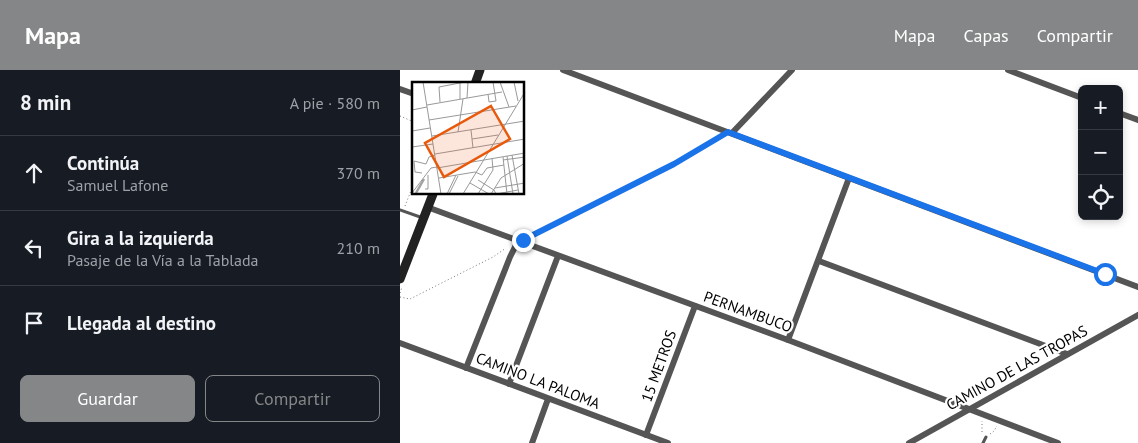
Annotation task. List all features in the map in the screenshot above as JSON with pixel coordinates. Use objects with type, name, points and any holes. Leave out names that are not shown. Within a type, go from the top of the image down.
[{"type":"street","points":[[476,82],[480,70]]},
{"type":"street","points":[[563,70],[1138,287]]},
{"type":"street","points":[[730,133],[792,70]]},
{"type":"street","points":[[1008,70],[1078,96]]},
{"type":"street","points":[[400,89],[412,93]]},
{"type":"street","points":[[1123,114],[1138,120]]},
{"type":"street","points":[[788,340],[849,178]]},
{"type":"street","points":[[400,279],[433,195]]},
{"type":"street","name":"PERNAMBUCO","points":[[427,207],[788,340],[1058,443]]},
{"type":"street","points":[[466,368],[518,241]]},
{"type":"street","points":[[509,384],[558,256]]},
{"type":"street","points":[[819,261],[1067,354]]},
{"type":"street","name":"15 METROS","points":[[646,435],[694,306]]},
{"type":"street","name":"CAMINO DE LAS TROPAS","points":[[909,443],[1138,315]]},
{"type":"street","name":"CAMINO LA PALOMA","points":[[400,342],[668,443]]},
{"type":"street","points":[[532,443],[548,399]]},
{"type":"lane","points":[[402,210],[423,218]]},
{"type":"lane","points":[[983,443],[986,437]]},
{"type":"path","points":[[400,116],[412,121]]},
{"type":"path","points":[[400,296],[410,299],[493,257],[518,241],[674,164],[730,133]]},
{"type":"path","points":[[402,210],[412,188]]},
{"type":"path","points":[[984,415],[981,428],[986,437],[994,431],[1000,421]]},
{"type":"route","points":[[523,240],[674,164],[728,132],[1105,274]]}]
